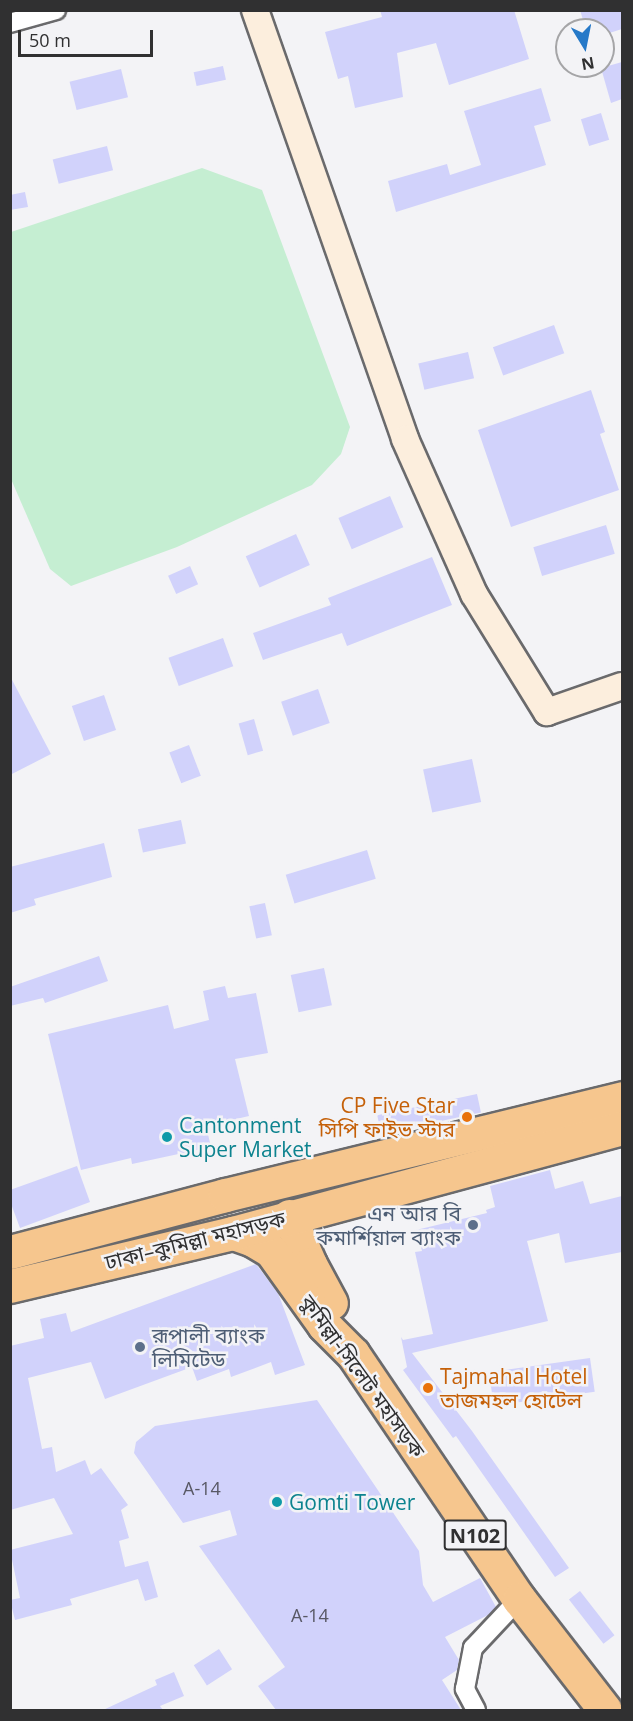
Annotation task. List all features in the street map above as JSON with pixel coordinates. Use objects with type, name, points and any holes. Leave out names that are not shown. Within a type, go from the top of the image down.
[{"type":"highway","name":"ঢাকা–কুমিল্লা মহাসড়ক","points":[[10,1252],[225,1195],[622,1098]]},
{"type":"highway","name":"ঢাকা–কুমিল্লা মহাসড়ক","points":[[10,1286],[233,1233],[622,1128]]},
{"type":"highway","points":[[310,1264],[308,1247],[317,1223],[336,1208],[370,1195]]},
{"type":"highway","name":"N102","points":[[290,1216],[310,1264],[340,1318],[353,1354]]},
{"type":"highway","name":"কুমিল্লা-সিলেট মহাসড়ক","points":[[233,1233],[253,1240],[271,1251],[324,1325],[353,1354],[519,1599],[605,1710]]},
{"type":"street","points":[[10,23],[56,10]]},
{"type":"street","points":[[255,10],[405,439],[474,594],[547,712],[622,686]]},
{"type":"street","points":[[476,1710],[465,1689],[473,1648],[519,1599]]},
{"type":"green space","points":[[202,168],[262,190],[350,427],[341,454],[312,485],[177,547],[71,586],[50,569],[11,479],[11,232]]},
{"type":"building","points":[[380,10],[514,10],[529,59],[449,85],[436,43],[397,53],[403,97],[355,108],[348,76],[338,79],[325,32],[382,17]]},
{"type":"building","points":[[580,10],[622,10],[622,29],[615,31],[615,18],[582,18]]},
{"type":"building","points":[[622,62],[622,99],[611,103],[604,78],[615,78],[615,64]]},
{"type":"building","points":[[223,66],[226,80],[197,86],[194,72]]},
{"type":"building","points":[[121,69],[128,97],[77,110],[70,82]]},
{"type":"building","points":[[541,88],[551,121],[534,126],[546,165],[396,212],[388,181],[447,164],[450,175],[481,165],[464,111]]},
{"type":"building","points":[[601,113],[609,140],[589,146],[581,119]]},
{"type":"building","points":[[107,146],[113,170],[59,184],[53,160]]},
{"type":"building","points":[[25,192],[28,207],[10,210],[10,195]]},
{"type":"building","points":[[554,325],[564,353],[503,375],[493,347]]},
{"type":"building","points":[[468,352],[474,378],[424,390],[418,363]]},
{"type":"building","points":[[591,390],[605,432],[600,434],[619,490],[511,527],[478,430]]},
{"type":"building","points":[[390,496],[403,527],[352,549],[338,518]]},
{"type":"building","points":[[606,525],[615,554],[542,576],[533,547]]},
{"type":"building","points":[[296,534],[310,565],[260,587],[246,556]]},
{"type":"building","points":[[432,557],[452,605],[347,646],[342,633],[263,660],[253,633],[331,605],[328,598]]},
{"type":"building","points":[[190,566],[198,584],[176,594],[168,576]]},
{"type":"building","points":[[223,638],[233,666],[179,686],[168,658]]},
{"type":"building","points":[[10,676],[51,754],[10,775]]},
{"type":"building","points":[[318,689],[330,723],[293,736],[281,702]]},
{"type":"building","points":[[104,695],[116,730],[84,741],[72,706]]},
{"type":"building","points":[[254,719],[263,751],[248,755],[239,723]]},
{"type":"building","points":[[189,745],[201,776],[181,783],[169,753]]},
{"type":"building","points":[[472,759],[481,802],[432,812],[423,769]]},
{"type":"building","points":[[181,820],[186,843],[143,853],[138,829]]},
{"type":"building","points":[[104,843],[112,877],[34,899],[36,905],[10,913],[10,867]]},
{"type":"building","points":[[367,850],[376,879],[294,904],[286,875]]},
{"type":"building","points":[[265,903],[272,935],[256,939],[249,906]]},
{"type":"building","points":[[99,956],[108,981],[45,1003],[43,998],[10,1006],[10,987]]},
{"type":"building","points":[[324,968],[332,1005],[299,1012],[291,975]]},
{"type":"building","points":[[225,986],[228,998],[256,993],[268,1053],[235,1059],[249,1116],[206,1126],[211,1147],[132,1164],[131,1158],[81,1170],[48,1034],[168,1005],[174,1029],[209,1020],[203,991]]},
{"type":"building","points":[[477,1094],[481,1113],[381,1134],[377,1115]]},
{"type":"building","points":[[77,1166],[90,1202],[20,1228],[10,1201],[10,1190]]},
{"type":"building","points":[[550,1170],[555,1189],[583,1181],[590,1204],[622,1196],[622,1252],[565,1263],[559,1233],[527,1241],[548,1321],[412,1353],[472,1431],[569,1568],[555,1577],[456,1436],[453,1438],[403,1370],[407,1367],[401,1337],[403,1340],[433,1334],[415,1252],[422,1251],[416,1230],[487,1213],[486,1210],[495,1207],[490,1186]]},
{"type":"building","points":[[256,1264],[278,1293],[305,1365],[275,1375],[271,1362],[231,1377],[229,1369],[197,1381],[192,1367],[105,1399],[91,1362],[28,1378],[42,1449],[52,1447],[56,1472],[85,1460],[91,1475],[101,1468],[128,1505],[121,1510],[129,1538],[119,1541],[125,1567],[148,1561],[158,1597],[145,1601],[138,1579],[70,1599],[72,1605],[15,1620],[10,1600],[20,1598],[10,1550],[73,1534],[54,1498],[10,1510],[10,1346],[44,1338],[40,1319],[66,1313],[71,1332]]},
{"type":"building","points":[[590,1358],[595,1392],[494,1406],[489,1372]]},
{"type":"building","name":"Gomti Tower","points":[[317,1400],[419,1551],[423,1585],[433,1602],[480,1578],[496,1607],[490,1614],[445,1637],[459,1660],[457,1670],[442,1680],[461,1710],[276,1710],[258,1686],[285,1667],[199,1546],[237,1535],[230,1510],[183,1523],[134,1453],[136,1442],[155,1426]]},
{"type":"building","points":[[580,1591],[614,1635],[603,1644],[569,1600]]},
{"type":"building","points":[[219,1649],[232,1669],[207,1685],[194,1665]]},
{"type":"building","points":[[174,1672],[184,1696],[160,1706],[163,1710],[103,1710],[157,1685],[155,1680]]},
{"type":"place","name":"CP Five Star সিপি ফাইভ স্টার","points":[[467,1117]]},
{"type":"place","name":"Cantonment Super Market","points":[[167,1137]]},
{"type":"place","name":"এন আর বি কমার্শিয়াল ব্যাংক","points":[[473,1225]]},
{"type":"place","name":"রূপালী ব্যাংক লিমিটেড","points":[[140,1347]]},
{"type":"place","name":"Tajmahal Hotel তাজমহল হোটেল","points":[[428,1388]]},
{"type":"place","name":"Gomti Tower","points":[[277,1502]]}]
